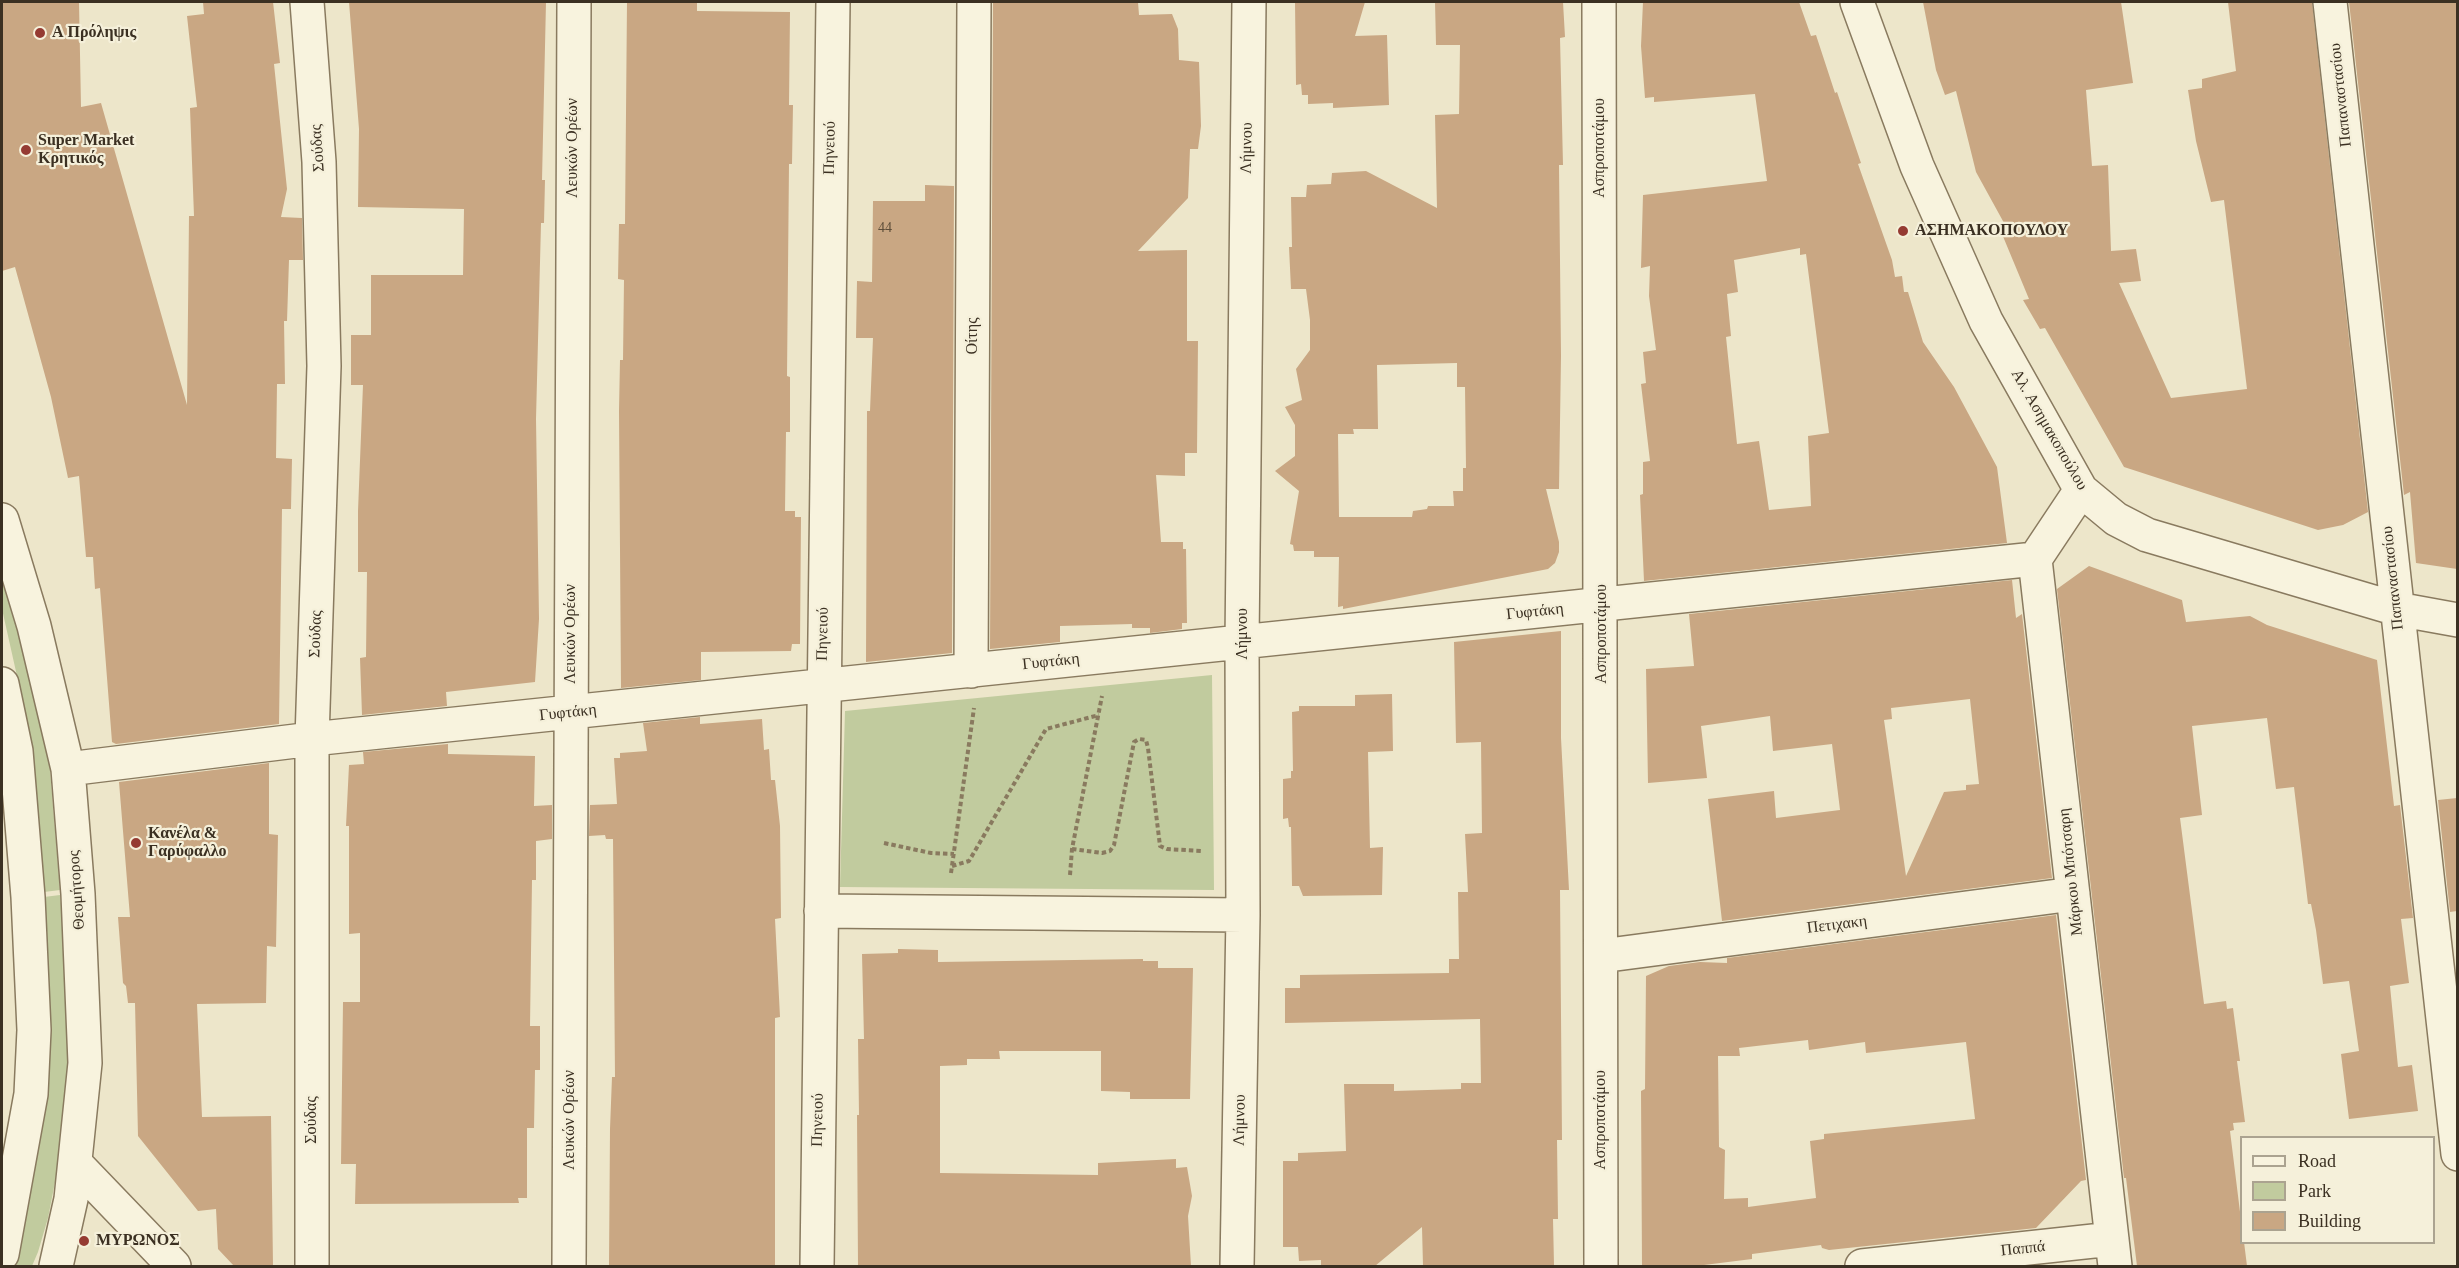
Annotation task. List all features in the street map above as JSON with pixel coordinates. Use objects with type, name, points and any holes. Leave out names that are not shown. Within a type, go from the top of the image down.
[{"type":"street","name":"Σούδας","points":[[307,2],[319,162],[324,366],[312,739],[312,1266]]},
{"type":"street","name":"Λευκών Ορέων","points":[[569,1266],[574,2]]},
{"type":"street","name":"Πηνειού","points":[[817,1266],[822,686],[832,2]]},
{"type":"street","name":"Οίτης","points":[[971,670],[974,2]]},
{"type":"street","name":"Λήμνου","points":[[1237,1266],[1243,915],[1242,642],[1249,2]]},
{"type":"street","name":"Ασπροποτάμου","points":[[1599,2],[1602,604],[1601,1266]]},
{"type":"street","name":"Αλ. Ασημακοπούλου","points":[[1857,2],[1917,166],[1976,300],[2081,490],[2116,519],[2147,535],[2397,609],[2457,620]]},
{"type":"street","name":"Παπαναστασίου","points":[[2330,2],[2457,1154]]},
{"type":"street","points":[[2035,559],[2081,490]]},
{"type":"street","name":"Θεομήτορος","points":[[2,520],[34,626],[68,769],[78,894],[85,1063],[71,1199],[56,1266]]},
{"type":"street","name":"Γυφτάκη","points":[[68,769],[312,739],[2035,559]]},
{"type":"street","name":"Μάρκου Μπότσαρη","points":[[2035,559],[2114,1253]]},
{"type":"street","points":[[2,684],[16,751],[28,897],[34,1030],[31,1094],[2,1254]]},
{"type":"street","name":"Πετιχακη","points":[[1601,956],[2073,894]]},
{"type":"street","points":[[821,911],[1243,915]]},
{"type":"street","points":[[75,1163],[174,1266]]},
{"type":"street","name":"Παππά","points":[[1862,1266],[2114,1253]]},
{"type":"path","points":[[1068,913],[1072,849],[1099,715],[1107,657]]},
{"type":"path","points":[[945,912],[975,717],[971,670]]},
{"type":"path","points":[[952,866],[969,861],[1046,729],[1099,715]]},
{"type":"path","points":[[1072,849],[1102,853],[1110,851],[1114,845],[1134,742],[1146,740],[1160,846],[1167,849],[1243,853]]},
{"type":"path","points":[[884,843],[931,853],[954,854]]},
{"type":"green space","points":[[2,560],[48,746],[60,890],[44,892],[19,685],[2,609]]},
{"type":"green space","points":[[1212,675],[1214,890],[840,887],[845,711]]},
{"type":"green space","points":[[60,895],[67,955],[69,1056],[62,1146],[48,1218],[38,1252],[32,1266],[16,1266],[46,1105],[48,1028],[44,897]]},
{"type":"building","points":[[2,2],[79,2],[81,107],[101,103],[187,405],[189,216],[194,216],[190,108],[197,107],[187,16],[204,14],[203,2],[273,2],[280,63],[274,64],[287,189],[281,217],[302,218],[303,260],[289,260],[287,321],[284,321],[285,384],[277,384],[276,458],[292,459],[291,509],[282,509],[279,724],[116,744],[112,742],[100,588],[95,589],[93,557],[86,557],[79,476],[68,478],[51,397],[15,267],[2,271]]},
{"type":"building","points":[[349,2],[546,2],[542,180],[545,180],[544,223],[541,223],[536,419],[539,619],[535,682],[446,692],[447,706],[362,715],[360,658],[366,657],[367,572],[358,572],[358,511],[363,385],[351,385],[351,335],[371,335],[371,275],[463,275],[464,209],[358,207],[359,129]]},
{"type":"building","points":[[627,2],[697,2],[697,11],[790,12],[789,105],[793,105],[792,164],[789,164],[787,376],[790,377],[790,432],[786,432],[785,511],[795,511],[795,517],[801,517],[800,644],[792,644],[791,651],[701,652],[701,680],[621,688],[619,411],[620,360],[623,360],[624,280],[618,279],[619,224],[625,224]]},
{"type":"building","points":[[993,2],[1138,2],[1139,15],[1172,14],[1178,29],[1179,60],[1199,62],[1201,126],[1198,149],[1190,149],[1188,198],[1138,251],[1187,250],[1187,341],[1198,341],[1197,453],[1185,453],[1185,476],[1156,475],[1161,542],[1183,542],[1183,549],[1186,549],[1187,623],[1182,623],[1182,629],[1150,633],[1150,628],[1132,628],[1132,624],[1060,626],[1060,642],[990,649]]},
{"type":"building","points":[[1295,2],[1365,2],[1355,36],[1387,35],[1389,105],[1333,108],[1333,103],[1308,104],[1308,95],[1302,95],[1301,84],[1296,85]]},
{"type":"building","points":[[1435,2],[1563,2],[1565,37],[1560,38],[1563,165],[1559,165],[1561,356],[1559,489],[1546,489],[1559,542],[1559,552],[1555,563],[1548,569],[1343,609],[1343,606],[1338,607],[1339,557],[1314,557],[1314,551],[1294,551],[1293,545],[1290,544],[1299,491],[1275,471],[1295,456],[1295,425],[1285,407],[1302,400],[1296,369],[1310,350],[1310,320],[1306,289],[1291,289],[1289,247],[1292,247],[1291,197],[1306,197],[1307,185],[1331,184],[1332,173],[1366,171],[1437,208],[1435,115],[1459,114],[1460,45],[1436,45]],"holes":[[[1457,363],[1457,387],[1465,387],[1466,468],[1463,468],[1463,491],[1453,491],[1454,506],[1428,506],[1427,509],[1413,511],[1412,517],[1339,517],[1338,434],[1354,434],[1353,429],[1378,429],[1377,365]]]},
{"type":"building","points":[[1643,2],[1799,2],[1811,36],[1816,35],[1835,93],[1837,92],[1861,163],[1858,164],[1892,260],[1895,277],[1902,276],[1904,292],[1908,292],[1923,342],[1954,387],[1997,467],[2007,543],[1644,581],[1640,495],[1643,494],[1643,462],[1650,461],[1641,384],[1646,383],[1643,352],[1656,350],[1649,296],[1650,266],[1641,268],[1643,195],[1767,181],[1755,94],[1654,102],[1654,97],[1645,98],[1641,46]],"holes":[[[1800,248],[1800,255],[1806,254],[1829,433],[1808,436],[1811,506],[1769,510],[1759,441],[1737,444],[1726,337],[1731,336],[1727,294],[1738,292],[1734,260]]]},
{"type":"building","points":[[1923,2],[2121,2],[2133,83],[2086,90],[2092,166],[2108,165],[2111,251],[2136,249],[2141,281],[2119,283],[2171,398],[2247,389],[2224,200],[2211,202],[2196,141],[2188,90],[2202,88],[2202,79],[2236,71],[2228,2],[2312,2],[2368,512],[2343,525],[2318,530],[2124,467],[2045,328],[2040,329],[2023,300],[2029,299],[2002,234],[2009,232],[1976,172],[1956,91],[1945,95],[1936,70]]},
{"type":"building","points":[[2349,2],[2457,2],[2457,569],[2416,563],[2410,492],[2404,495]]},
{"type":"building","points":[[925,185],[954,186],[952,653],[866,662],[867,411],[870,411],[873,338],[856,338],[857,281],[872,282],[873,201],[925,201]]},
{"type":"building","points":[[2089,566],[2182,600],[2186,622],[2250,616],[2267,625],[2377,660],[2394,806],[2400,805],[2413,918],[2401,919],[2409,983],[2390,986],[2398,1067],[2412,1065],[2418,1111],[2349,1119],[2341,1054],[2359,1051],[2349,981],[2323,984],[2316,930],[2311,904],[2308,904],[2294,787],[2276,789],[2267,718],[2192,726],[2202,815],[2180,818],[2204,1004],[2226,1001],[2227,1009],[2233,1008],[2245,1122],[2233,1123],[2234,1130],[2230,1131],[2240,1212],[2240,1244],[2244,1244],[2247,1266],[2137,1266],[2126,1178],[2124,1178],[2057,589]]},
{"type":"building","points":[[2012,580],[2016,618],[2022,614],[2052,878],[1722,921],[1708,799],[1774,791],[1776,818],[1840,810],[1832,744],[1773,751],[1770,716],[1701,726],[1707,778],[1648,783],[1646,669],[1694,666],[1689,614]],"holes":[[[1970,699],[1979,784],[1966,785],[1966,790],[1944,792],[1906,876],[1884,720],[1892,719],[1891,708]]]},
{"type":"building","points":[[1561,631],[1561,738],[1569,890],[1560,890],[1562,1140],[1557,1140],[1558,1219],[1553,1219],[1554,1265],[1423,1266],[1422,1227],[1375,1266],[1321,1266],[1321,1260],[1299,1261],[1298,1247],[1283,1247],[1283,1161],[1298,1161],[1298,1153],[1346,1151],[1344,1084],[1394,1084],[1394,1091],[1461,1089],[1461,1083],[1481,1083],[1480,1019],[1285,1023],[1285,988],[1300,988],[1300,975],[1449,973],[1449,959],[1459,959],[1458,892],[1468,892],[1465,834],[1482,833],[1481,742],[1456,743],[1454,642]]},
{"type":"building","points":[[1392,694],[1393,751],[1368,752],[1370,848],[1383,847],[1382,895],[1303,896],[1299,886],[1292,886],[1291,827],[1289,827],[1288,818],[1283,819],[1283,779],[1291,778],[1291,771],[1293,771],[1292,712],[1299,711],[1299,706],[1355,706],[1355,695]]},
{"type":"building","points":[[700,717],[700,724],[762,719],[764,750],[769,749],[771,780],[775,780],[780,826],[781,918],[775,919],[780,1017],[775,1018],[775,1266],[609,1266],[610,1129],[612,1077],[615,1077],[613,839],[606,839],[605,835],[589,836],[590,805],[617,804],[614,758],[620,758],[620,753],[647,751],[643,723]]},
{"type":"building","points":[[448,744],[448,754],[535,756],[534,806],[552,805],[552,839],[536,841],[536,880],[532,880],[530,1026],[540,1026],[540,1070],[535,1070],[534,1128],[527,1128],[527,1198],[518,1198],[519,1203],[355,1204],[356,1164],[341,1164],[343,1002],[360,1002],[360,933],[349,934],[349,826],[346,826],[349,765],[364,764],[363,752]]},
{"type":"building","points":[[269,763],[269,834],[278,835],[276,947],[267,946],[266,1003],[197,1004],[202,1117],[271,1116],[273,1266],[234,1266],[218,1249],[216,1209],[198,1211],[138,1136],[135,1003],[128,1003],[126,986],[123,983],[118,917],[130,917],[119,782]]},
{"type":"building","points":[[2457,798],[2457,911],[2450,912],[2438,800]]},
{"type":"building","points":[[2056,915],[2086,1180],[2081,1181],[2036,1228],[1829,1250],[1822,1248],[1821,1245],[1752,1254],[1752,1259],[1696,1266],[1642,1266],[1641,1091],[1645,1089],[1646,976],[1669,966],[1700,962],[1727,963],[1727,958]],"holes":[[[1808,1040],[1809,1050],[1865,1042],[1866,1053],[1966,1042],[1975,1119],[1824,1134],[1824,1139],[1810,1141],[1816,1198],[1748,1207],[1748,1198],[1724,1199],[1725,1150],[1719,1147],[1718,1056],[1740,1056],[1739,1048]]]},
{"type":"building","points":[[898,949],[938,950],[938,962],[1143,959],[1143,961],[1158,961],[1158,968],[1193,968],[1190,1099],[1130,1099],[1130,1092],[1101,1091],[1101,1051],[999,1051],[1000,1059],[967,1059],[967,1065],[940,1066],[940,1173],[1098,1175],[1098,1163],[1176,1159],[1176,1168],[1187,1167],[1192,1196],[1188,1216],[1191,1266],[858,1266],[858,1039],[864,1039],[862,954],[898,953]]},
{"type":"place","name":"Α Πρόληψις","points":[[40,33]]},
{"type":"place","name":"Super Market Κρητικός","points":[[26,150]]},
{"type":"place","name":"ΑΣΗΜΑΚΟΠΟΥΛΟΥ","points":[[1903,231]]},
{"type":"place","name":"Κανέλα & Γαρύφαλλο","points":[[136,843]]},
{"type":"place","name":"ΜΥΡΩΝΟΣ","points":[[84,1241]]}]
